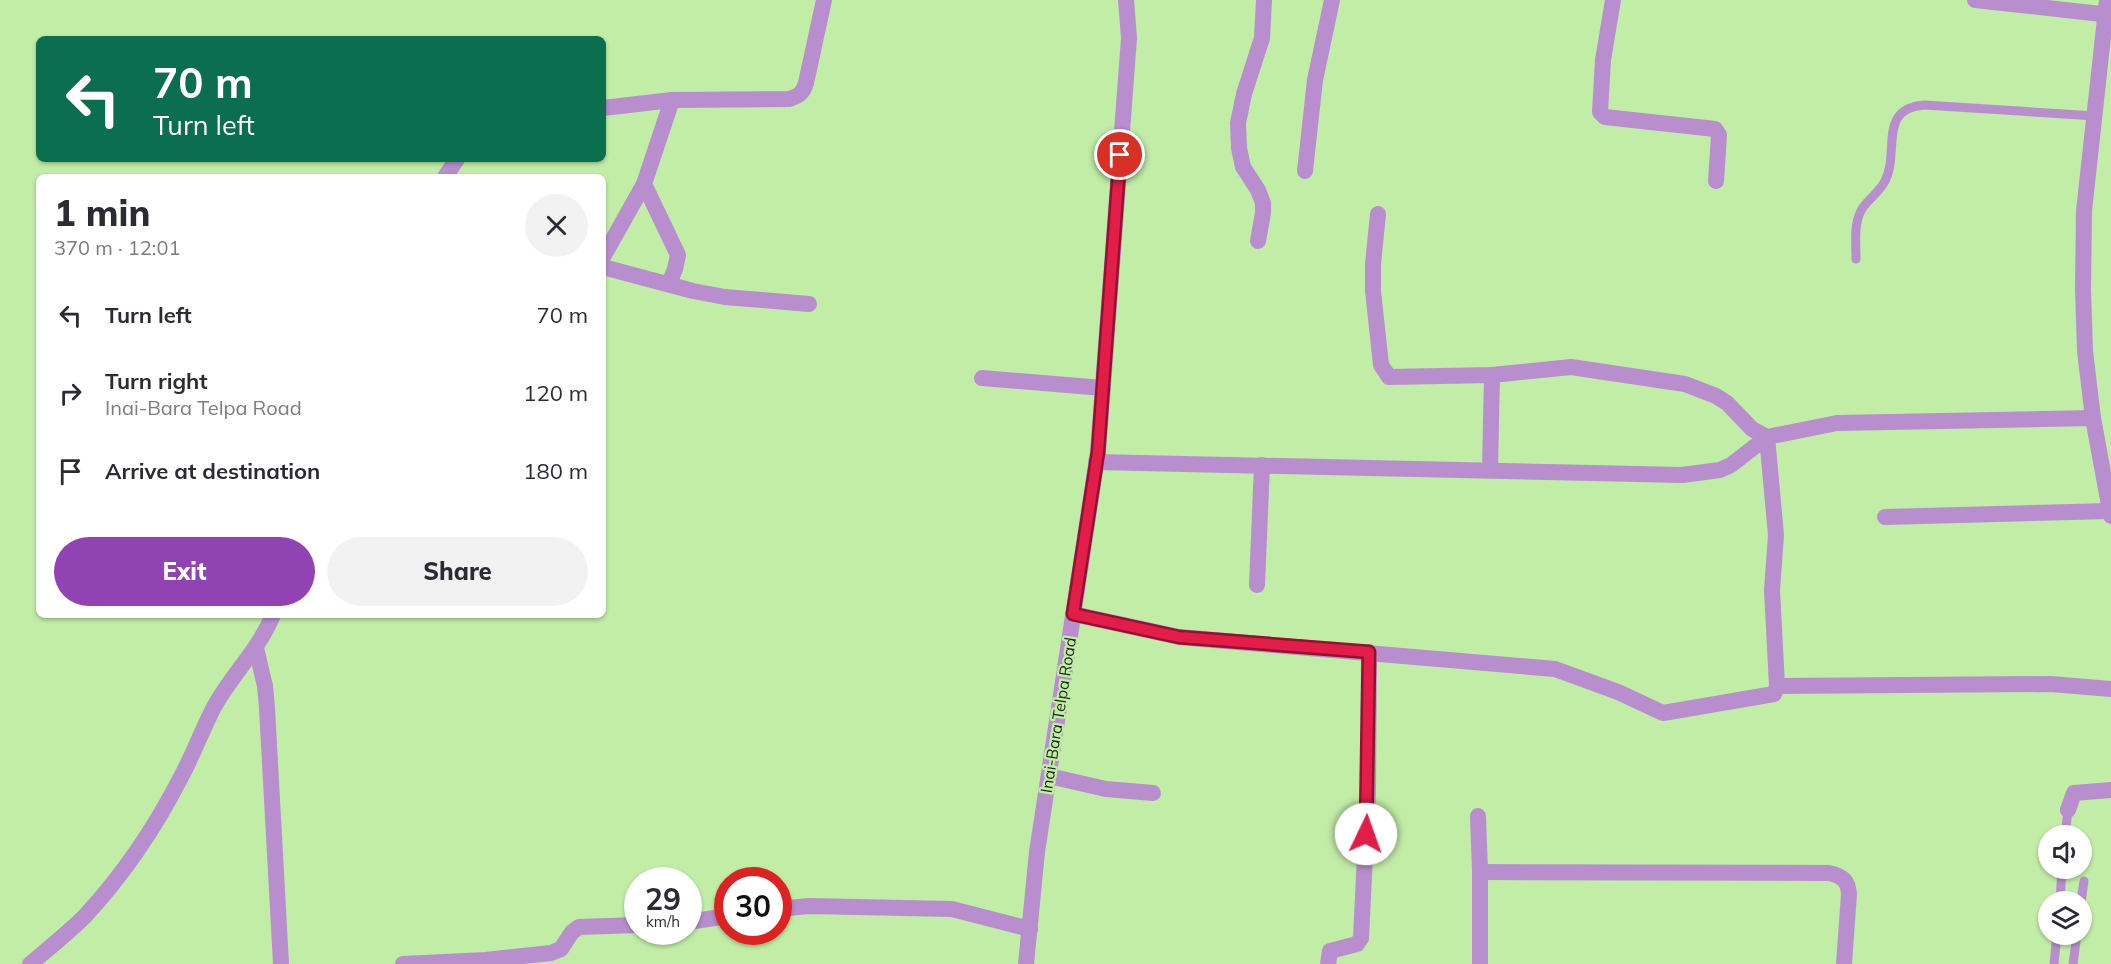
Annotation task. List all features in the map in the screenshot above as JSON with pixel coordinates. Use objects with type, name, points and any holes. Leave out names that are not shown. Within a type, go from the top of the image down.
[{"type":"street","points":[[606,108],[672,100],[789,99],[800,95],[806,83],[824,0]]},
{"type":"street","name":"Inai-Bara Telpa Road","points":[[1026,964],[1037,852],[1096,462],[1129,38],[1126,0]]},
{"type":"street","points":[[1258,241],[1263,203],[1258,190],[1243,167],[1239,148],[1238,123],[1244,94],[1262,38],[1264,0]]},
{"type":"street","points":[[1305,171],[1315,80],[1332,0]]},
{"type":"street","points":[[1613,0],[1603,60],[1600,112],[1605,117],[1715,129],[1719,135],[1716,180]]},
{"type":"street","points":[[1885,517],[2110,514],[2093,418],[2085,351],[2083,289],[2084,211],[2108,10],[1975,0]]},
{"type":"street","points":[[606,252],[644,184],[672,100]]},
{"type":"street","points":[[644,184],[678,255],[669,284]]},
{"type":"street","points":[[1378,214],[1373,291],[1383,370],[1389,376],[1492,375],[1571,367],[1685,384],[1716,396],[1727,403],[1752,429],[1767,437]]},
{"type":"street","points":[[606,268],[725,297],[808,304]]},
{"type":"street","points":[[1490,469],[1492,375]]},
{"type":"street","points":[[982,378],[1103,388]]},
{"type":"street","points":[[1096,462],[1682,475],[1720,470],[1731,465],[1767,437],[1837,423],[2093,418]]},
{"type":"street","points":[[1073,614],[1179,637],[1555,669],[1618,692],[1664,713],[1774,694],[1777,686],[1772,590],[1776,535],[1767,437]]},
{"type":"street","points":[[1257,585],[1262,465]]},
{"type":"street","points":[[30,964],[85,916],[152,828],[182,777],[215,706],[256,648],[271,618]]},
{"type":"street","points":[[256,648],[265,686],[267,708],[281,964]]},
{"type":"street","points":[[1328,964],[1330,951],[1357,944],[1361,938],[1368,793],[1369,652]]},
{"type":"street","points":[[1777,686],[2051,684],[2111,689]]},
{"type":"street","points":[[1049,776],[1106,789],[1153,793]]},
{"type":"street","points":[[2068,810],[2074,793],[2111,790]]},
{"type":"street","points":[[1478,816],[1480,964]]},
{"type":"street","points":[[1480,872],[1829,873],[1839,875],[1845,879],[1849,894],[1844,964]]},
{"type":"street","points":[[792,908],[952,909],[1030,929]]},
{"type":"street","points":[[403,964],[486,960],[551,953],[561,949],[572,932],[579,927],[624,925]]},
{"type":"lane","points":[[1856,260],[1858,218],[1865,205],[1886,181],[1894,126],[1898,116],[1910,107],[1925,105],[2095,116]]},
{"type":"lane","points":[[2067,825],[2068,810]]},
{"type":"lane","points":[[2083,891],[2084,881]]},
{"type":"lane","points":[[2054,964],[2055,945]]},
{"type":"lane","points":[[2073,964],[2076,945]]},
{"type":"route","points":[[1120,155],[1098,452],[1073,614],[1179,637],[1369,652],[1366,834]]}]
